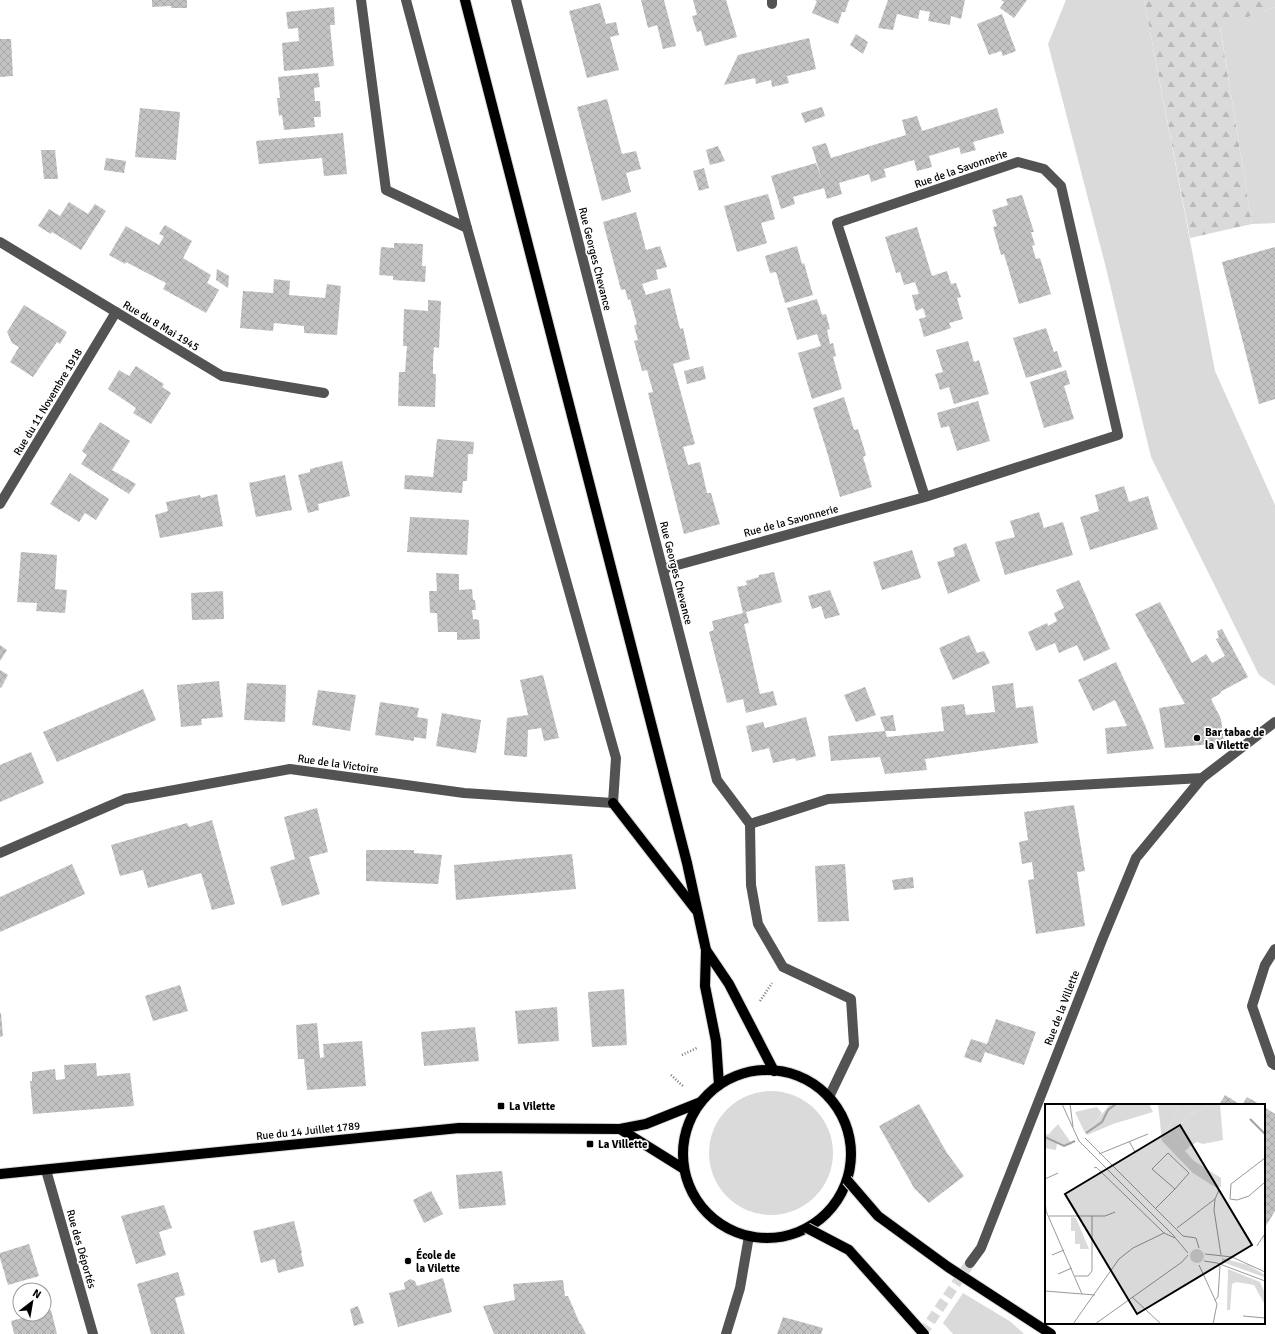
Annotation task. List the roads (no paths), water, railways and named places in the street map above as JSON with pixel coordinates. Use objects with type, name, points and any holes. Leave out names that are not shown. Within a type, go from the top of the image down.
[{"type":"main road","points":[[465,0],[685,855],[706,950],[705,986],[716,1041],[719,1085]]},
{"type":"main road","points":[[613,803],[698,914]]},
{"type":"main road","points":[[706,950],[730,984],[774,1071]]},
{"type":"main road","points":[[774,1071],[794,1075],[813,1084],[829,1097],[842,1115],[849,1136],[851,1158],[847,1180],[838,1199],[825,1216],[808,1228],[789,1235],[769,1238],[749,1236],[728,1229],[711,1216],[697,1200],[687,1181],[684,1169],[683,1145],[689,1122],[701,1102],[719,1085],[745,1073],[774,1071]]},
{"type":"main road","name":"Rue du 14 Juillet 1789","points":[[0,1174],[459,1128],[620,1129],[646,1124],[701,1102]]},
{"type":"main road","points":[[620,1129],[684,1169]]},
{"type":"main road","points":[[847,1180],[878,1216],[948,1267],[1051,1334]]},
{"type":"main road","points":[[808,1228],[849,1250],[924,1334]]},
{"type":"street","points":[[361,0],[386,190],[467,228]]},
{"type":"street","points":[[406,0],[467,228],[616,758],[613,803]]},
{"type":"street","name":"Rue Georges Chevance","points":[[516,0],[717,780],[750,824]]},
{"type":"street","name":"Rue de la Savonnerie","points":[[663,569],[925,497],[1118,435],[1060,186],[1044,169],[1018,162],[837,223],[925,497]]},
{"type":"street","name":"Rue du 8 Mai 1945","points":[[0,242],[222,376],[324,393]]},
{"type":"street","name":"Rue du 11 Novembre 1918","points":[[0,504],[116,312]]},
{"type":"street","name":"Rue de la Villette","points":[[970,1263],[980,1248],[1096,954],[1136,858],[1202,778],[1275,722]]},
{"type":"street","name":"Rue de la Victoire","points":[[0,853],[125,799],[290,769],[464,793],[613,803]]},
{"type":"street","points":[[829,1097],[854,1045],[851,999],[783,967],[758,924],[751,886],[750,824],[828,799],[1202,778]]},
{"type":"street","points":[[1275,950],[1264,965],[1252,1006],[1272,1063],[1275,1065]]},
{"type":"street","name":"Rue des Déportés","points":[[46,1170],[93,1334]]},
{"type":"street","points":[[726,1334],[740,1288],[749,1236]]},
{"type":"tunnel","points":[[922,1334],[970,1263]]},
{"type":"place","name":"Bar tabac de la Vilette","points":[[1197,738]]},
{"type":"place","name":"La Vilette","points":[[501,1106]]},
{"type":"place","name":"La Villette","points":[[590,1144]]},
{"type":"place","name":"École de la Vilette","points":[[408,1261]]}]
